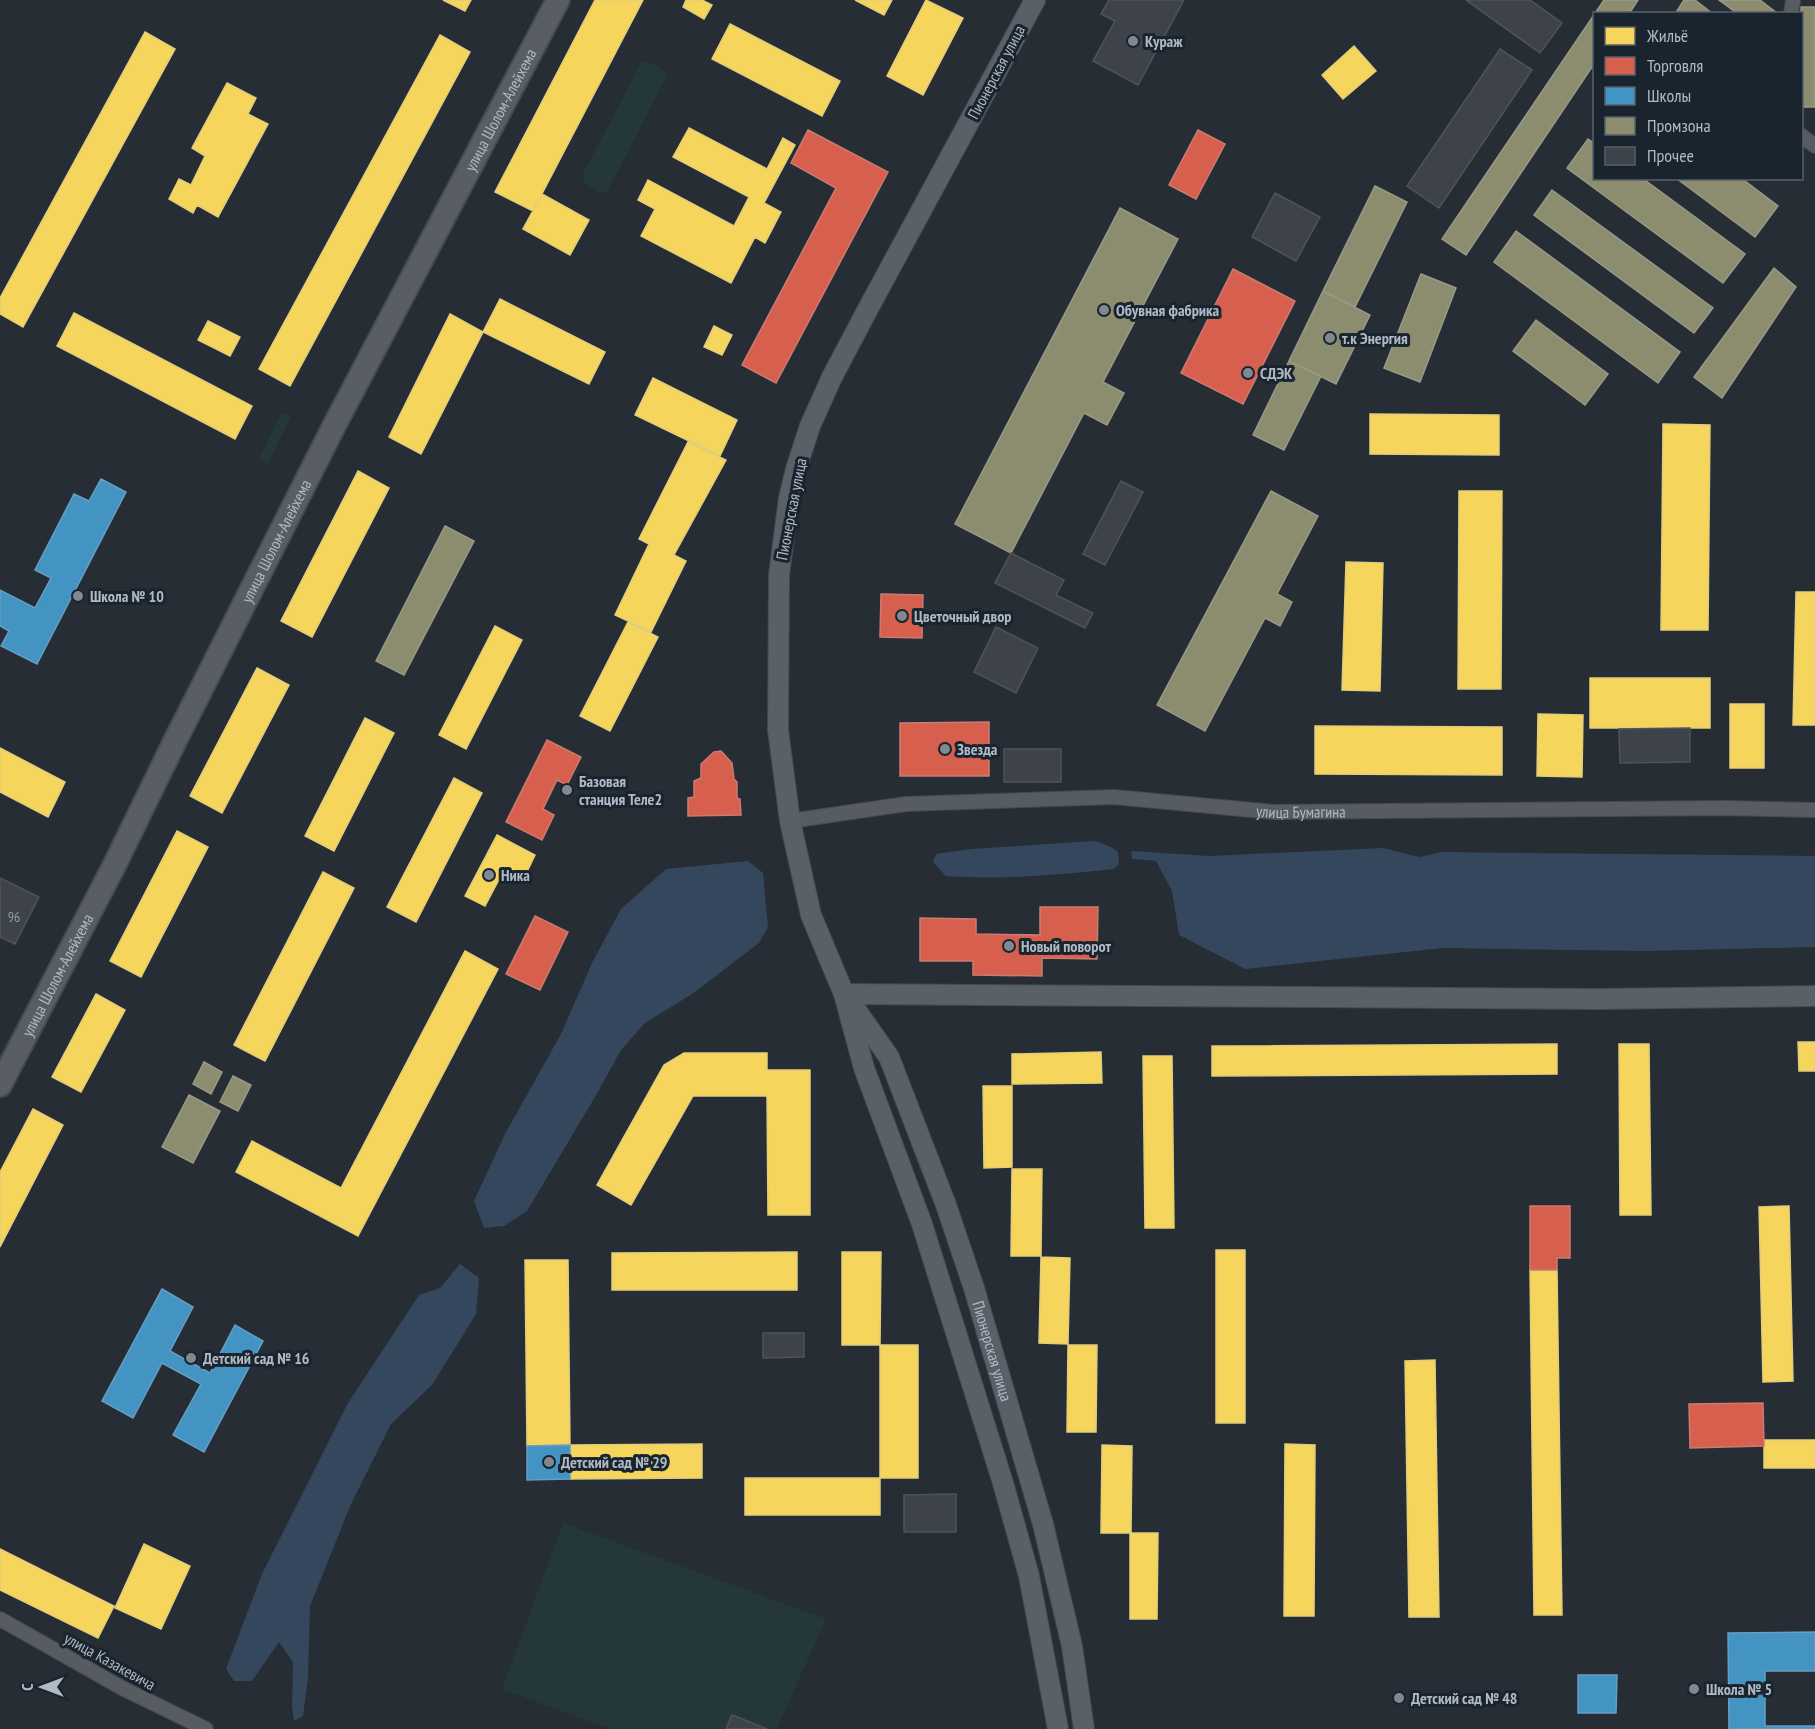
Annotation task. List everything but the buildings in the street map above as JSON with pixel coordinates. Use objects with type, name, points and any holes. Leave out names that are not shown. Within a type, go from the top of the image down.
[{"type":"main road","name":"улица Шолом-Алейхема","points":[[0,1085],[114,866],[334,426],[558,0]]},
{"type":"main road","name":"Пионерская улица","points":[[1035,0],[837,367],[810,426],[789,498],[779,575],[778,730],[790,821],[811,915],[844,994],[864,1068],[922,1224],[1004,1483],[1029,1576],[1058,1729]]},
{"type":"main road","name":"Пионерская улица","points":[[844,994],[889,1057],[946,1205],[974,1288],[1023,1450],[1072,1646],[1084,1729]]},
{"type":"main road","points":[[844,994],[1588,999],[1815,996]]},
{"type":"main road","points":[[1044,1651],[1072,1646]]},
{"type":"street","points":[[1803,137],[1815,146]]},
{"type":"street","name":"улица Бумагина","points":[[790,821],[906,804],[1114,797],[1273,812],[1724,808],[1815,810]]},
{"type":"street","name":"улица Казакевича","points":[[0,1618],[122,1688],[206,1729]]},
{"type":"shaded area","points":[[642,61],[656,66],[667,76],[608,190],[601,193],[584,183],[583,174]]},
{"type":"shaded area","points":[[282,412],[291,416],[268,464],[259,459]]},
{"type":"shaded area","points":[[563,1523],[826,1619],[777,1729],[610,1729],[502,1689]]},
{"type":"water","points":[[1095,841],[1118,852],[1119,864],[1114,869],[1030,876],[967,877],[946,876],[933,862],[936,854],[971,849]]},
{"type":"water","points":[[1383,848],[1419,857],[1442,852],[1815,856],[1815,947],[1646,951],[1443,948],[1245,969],[1179,935],[1172,891],[1156,861],[1132,859],[1131,851],[1209,856]]},
{"type":"water","points":[[748,861],[763,873],[768,927],[759,943],[692,994],[645,1023],[621,1050],[527,1211],[504,1226],[484,1228],[474,1201],[505,1134],[561,1034],[593,961],[621,909],[666,869]]},
{"type":"water","points":[[460,1264],[479,1278],[476,1314],[432,1385],[391,1424],[351,1504],[310,1606],[308,1677],[303,1716],[294,1721],[293,1662],[279,1642],[252,1681],[234,1681],[226,1669],[262,1574],[348,1403],[419,1295],[440,1288]]},
{"type":"place","name":"Кураж","points":[[1133,41]]},
{"type":"place","name":"Обувная фабрика","points":[[1104,310]]},
{"type":"place","name":"т.к Энергия","points":[[1330,338]]},
{"type":"place","name":"СДЭК","points":[[1248,373]]},
{"type":"place","name":"Школа № 10","points":[[78,596]]},
{"type":"place","name":"Цветочный двор","points":[[902,616]]},
{"type":"place","name":"Звезда","points":[[945,749]]},
{"type":"place","name":"Базовая станция Теле2","points":[[567,790]]},
{"type":"place","name":"Ника","points":[[489,875]]},
{"type":"place","name":"Новый поворот","points":[[1009,946]]},
{"type":"place","name":"Детский сад № 16","points":[[191,1358]]},
{"type":"place","name":"Детский сад № 29","points":[[549,1462]]},
{"type":"place","name":"Школа № 5","points":[[1694,1689]]},
{"type":"place","name":"Детский сад № 48","points":[[1399,1698]]}]
